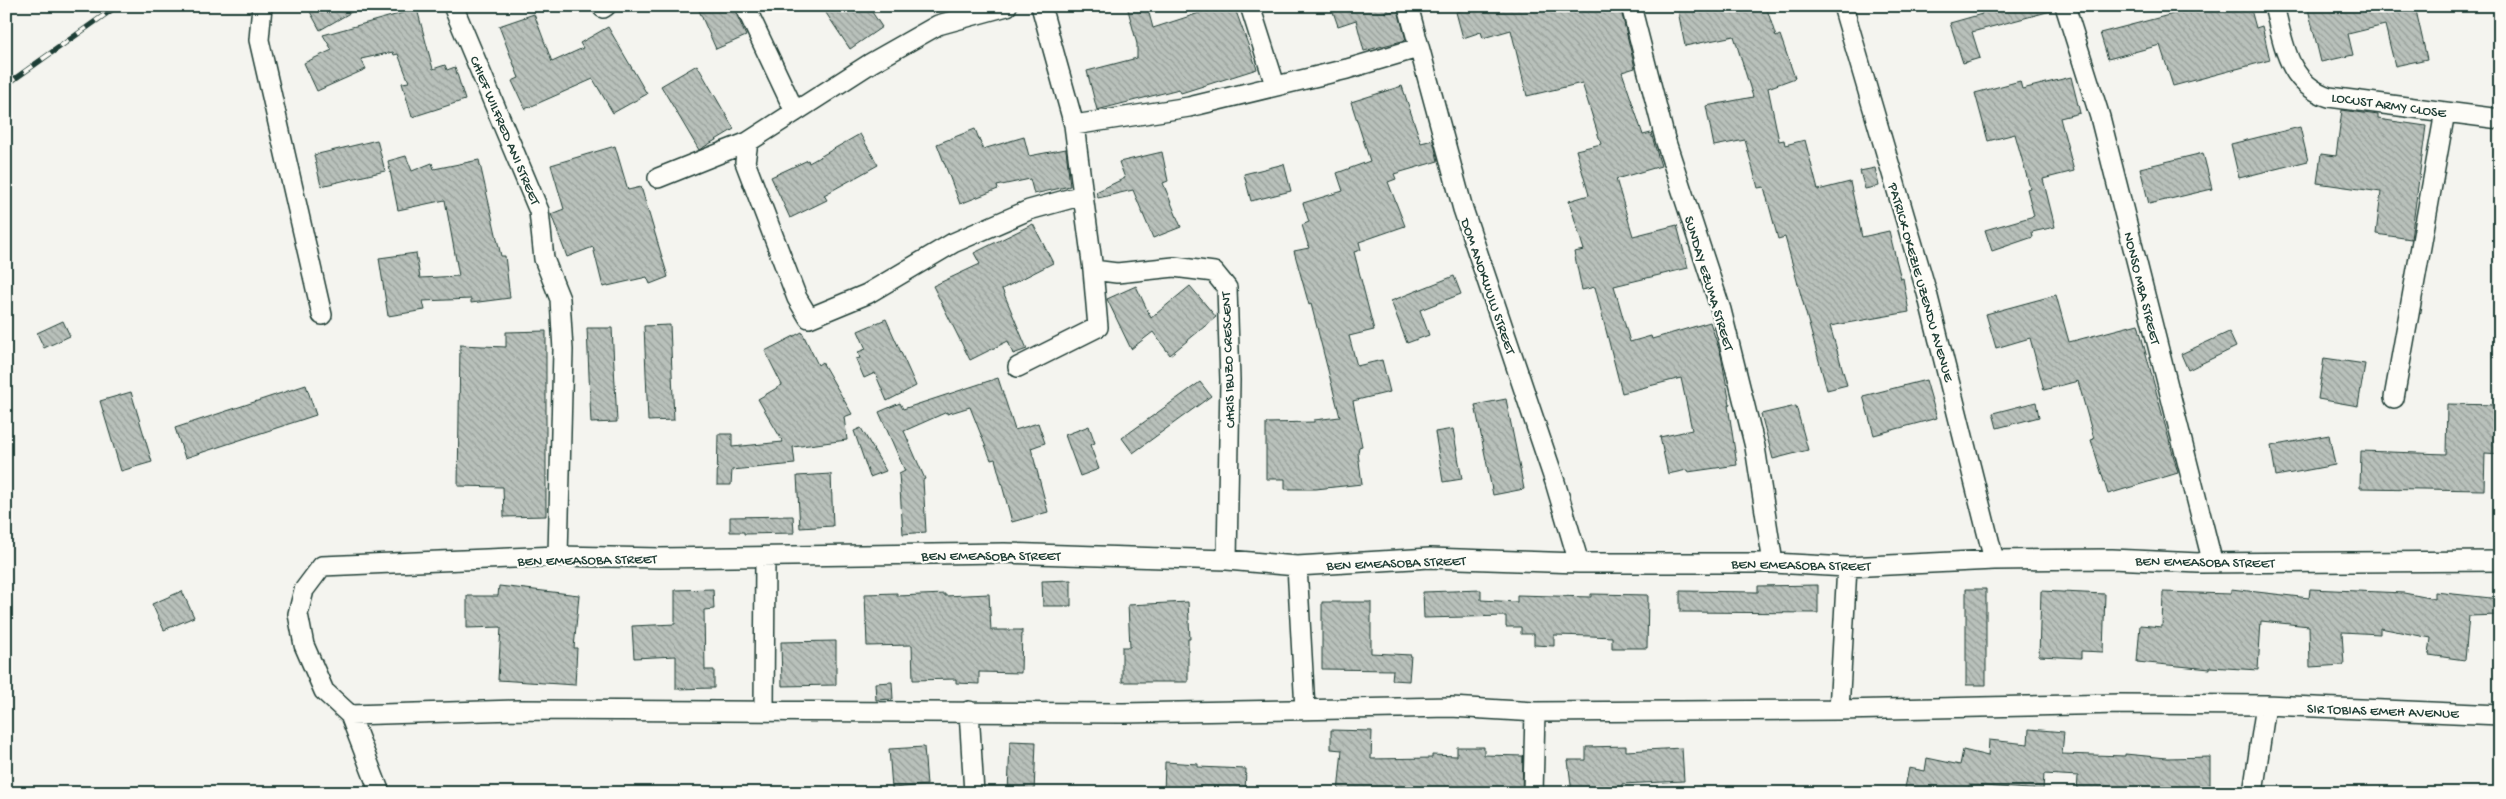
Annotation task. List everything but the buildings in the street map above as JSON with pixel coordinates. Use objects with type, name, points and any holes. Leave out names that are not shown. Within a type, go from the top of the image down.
[{"type":"street","points":[[262,6],[259,40],[322,315]]},
{"type":"street","name":"CHIEF WILFRED ANI STREET","points":[[453,6],[539,210],[544,259],[560,298],[563,350],[558,556]]},
{"type":"street","points":[[745,6],[795,112]]},
{"type":"street","points":[[658,178],[748,142],[871,63],[938,25],[1007,6]]},
{"type":"street","points":[[1018,367],[1098,327],[1093,270],[1074,125],[1041,6]]},
{"type":"street","points":[[1250,6],[1275,85]]},
{"type":"street","name":"DOM ANOKWULU STREET","points":[[1408,6],[1463,209],[1555,482],[1579,563]]},
{"type":"street","name":"SUNDAY EZUMA STREET","points":[[1631,6],[1665,139],[1721,310],[1755,447],[1773,563]]},
{"type":"street","name":"PATRICK OKEZIE UZENDU AVENUE","points":[[1843,6],[1927,293],[1994,560]]},
{"type":"street","name":"NONSO MBA STREET","points":[[2065,6],[2100,117],[2212,560],[2199,563]]},
{"type":"street","name":"LOCUST ARMY CLOSE","points":[[2274,6],[2292,66],[2304,83],[2313,91],[2329,96],[2500,119]]},
{"type":"street","points":[[1074,125],[1189,107],[1347,69],[1418,48]]},
{"type":"street","points":[[2394,398],[2445,112]]},
{"type":"street","points":[[748,142],[745,162],[797,298],[810,318],[867,294],[962,239],[1029,210],[1083,195]]},
{"type":"street","name":"CHRIS IBUZO CRESCENT","points":[[1093,270],[1117,273],[1174,267],[1214,272],[1227,288],[1230,380],[1227,560]]},
{"type":"street","name":"BEN EMEASOBA STREET","points":[[350,715],[324,691],[304,645],[298,614],[304,590],[322,566],[558,556],[1004,553],[1227,560],[1297,566],[1430,558],[1579,563],[1773,563],[1846,567],[1994,560],[2112,559],[2199,563],[2500,561]]},
{"type":"street","points":[[764,710],[765,556]]},
{"type":"street","points":[[1297,566],[1305,708]]},
{"type":"street","points":[[1839,710],[1846,567]]},
{"type":"street","name":"SIR TOBIAS EMEH AVENUE","points":[[350,715],[518,710],[1123,713],[1305,708],[1451,707],[1535,712],[1839,710],[2110,705],[2266,705],[2500,715]]},
{"type":"street","points":[[2253,793],[2266,705]]},
{"type":"street","points":[[969,711],[974,793]]},
{"type":"street","points":[[1533,793],[1535,712]]},
{"type":"street","points":[[350,715],[380,793]]},
{"type":"railway","points":[[6,85],[117,6]]}]
